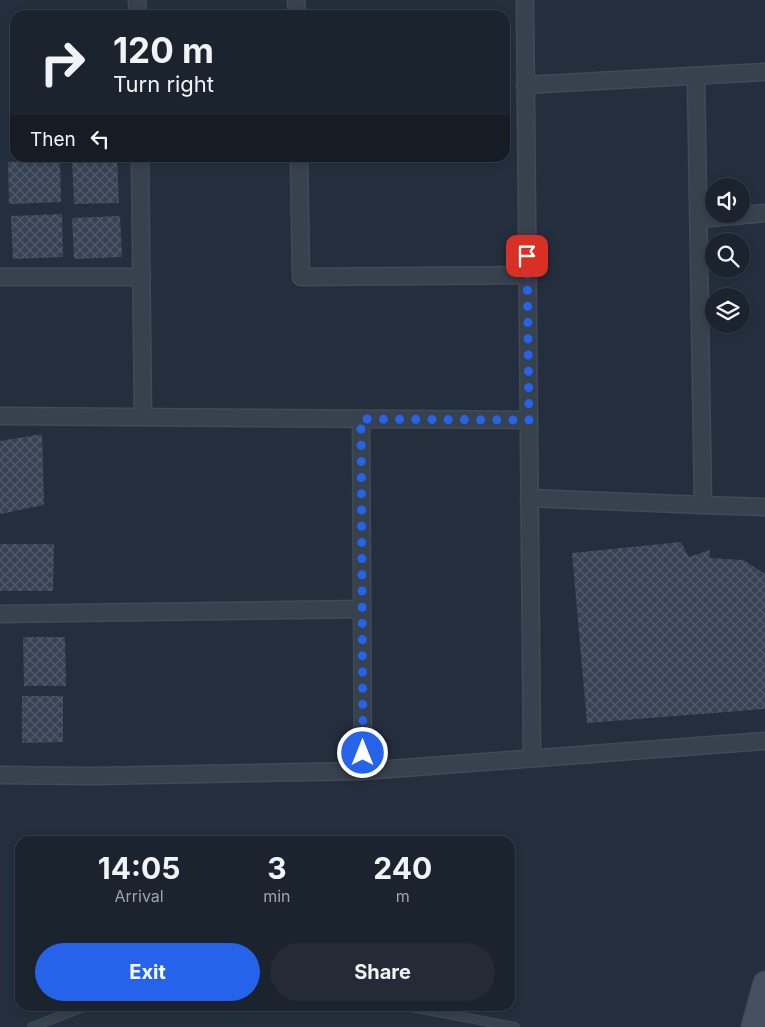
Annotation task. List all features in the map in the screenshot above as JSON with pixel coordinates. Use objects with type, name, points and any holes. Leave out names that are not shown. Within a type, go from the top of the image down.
[{"type":"main road","points":[[753,1027],[765,984]]},
{"type":"main road","points":[[758,1027],[765,984]]},
{"type":"street","points":[[525,0],[532,758]]},
{"type":"street","points":[[525,86],[765,72]]},
{"type":"street","points":[[696,76],[703,505]]},
{"type":"street","points":[[140,162],[143,417]]},
{"type":"street","points":[[299,162],[301,277],[527,276]]},
{"type":"street","points":[[699,219],[765,213]]},
{"type":"street","points":[[0,277],[142,277]]},
{"type":"street","points":[[0,416],[529,420]]},
{"type":"street","points":[[361,419],[363,771]]},
{"type":"street","points":[[529,498],[765,507]]},
{"type":"street","points":[[0,614],[362,609]]},
{"type":"street","points":[[0,776],[363,771],[765,741]]},
{"type":"lane","points":[[32,1027],[73,1011]]},
{"type":"lane","points":[[432,1011],[515,1027]]},
{"type":"building","points":[[8,162],[60,162],[61,202],[9,204]]},
{"type":"building","points":[[72,162],[117,162],[119,203],[74,204]]},
{"type":"building","points":[[62,214],[63,257],[13,259],[11,216]]},
{"type":"building","points":[[120,216],[122,257],[74,259],[72,218]]},
{"type":"building","points":[[42,434],[44,505],[0,514],[0,441]]},
{"type":"building","points":[[681,542],[689,557],[710,550],[709,558],[743,560],[765,574],[765,709],[587,723],[572,553]]},
{"type":"building","points":[[0,544],[54,544],[53,591],[0,591]]},
{"type":"building","points":[[23,637],[65,637],[66,686],[24,686]]},
{"type":"building","points":[[22,696],[63,696],[63,742],[22,743]]},
{"type":"route","points":[[363,753],[361,419],[529,420],[527,256]]}]
